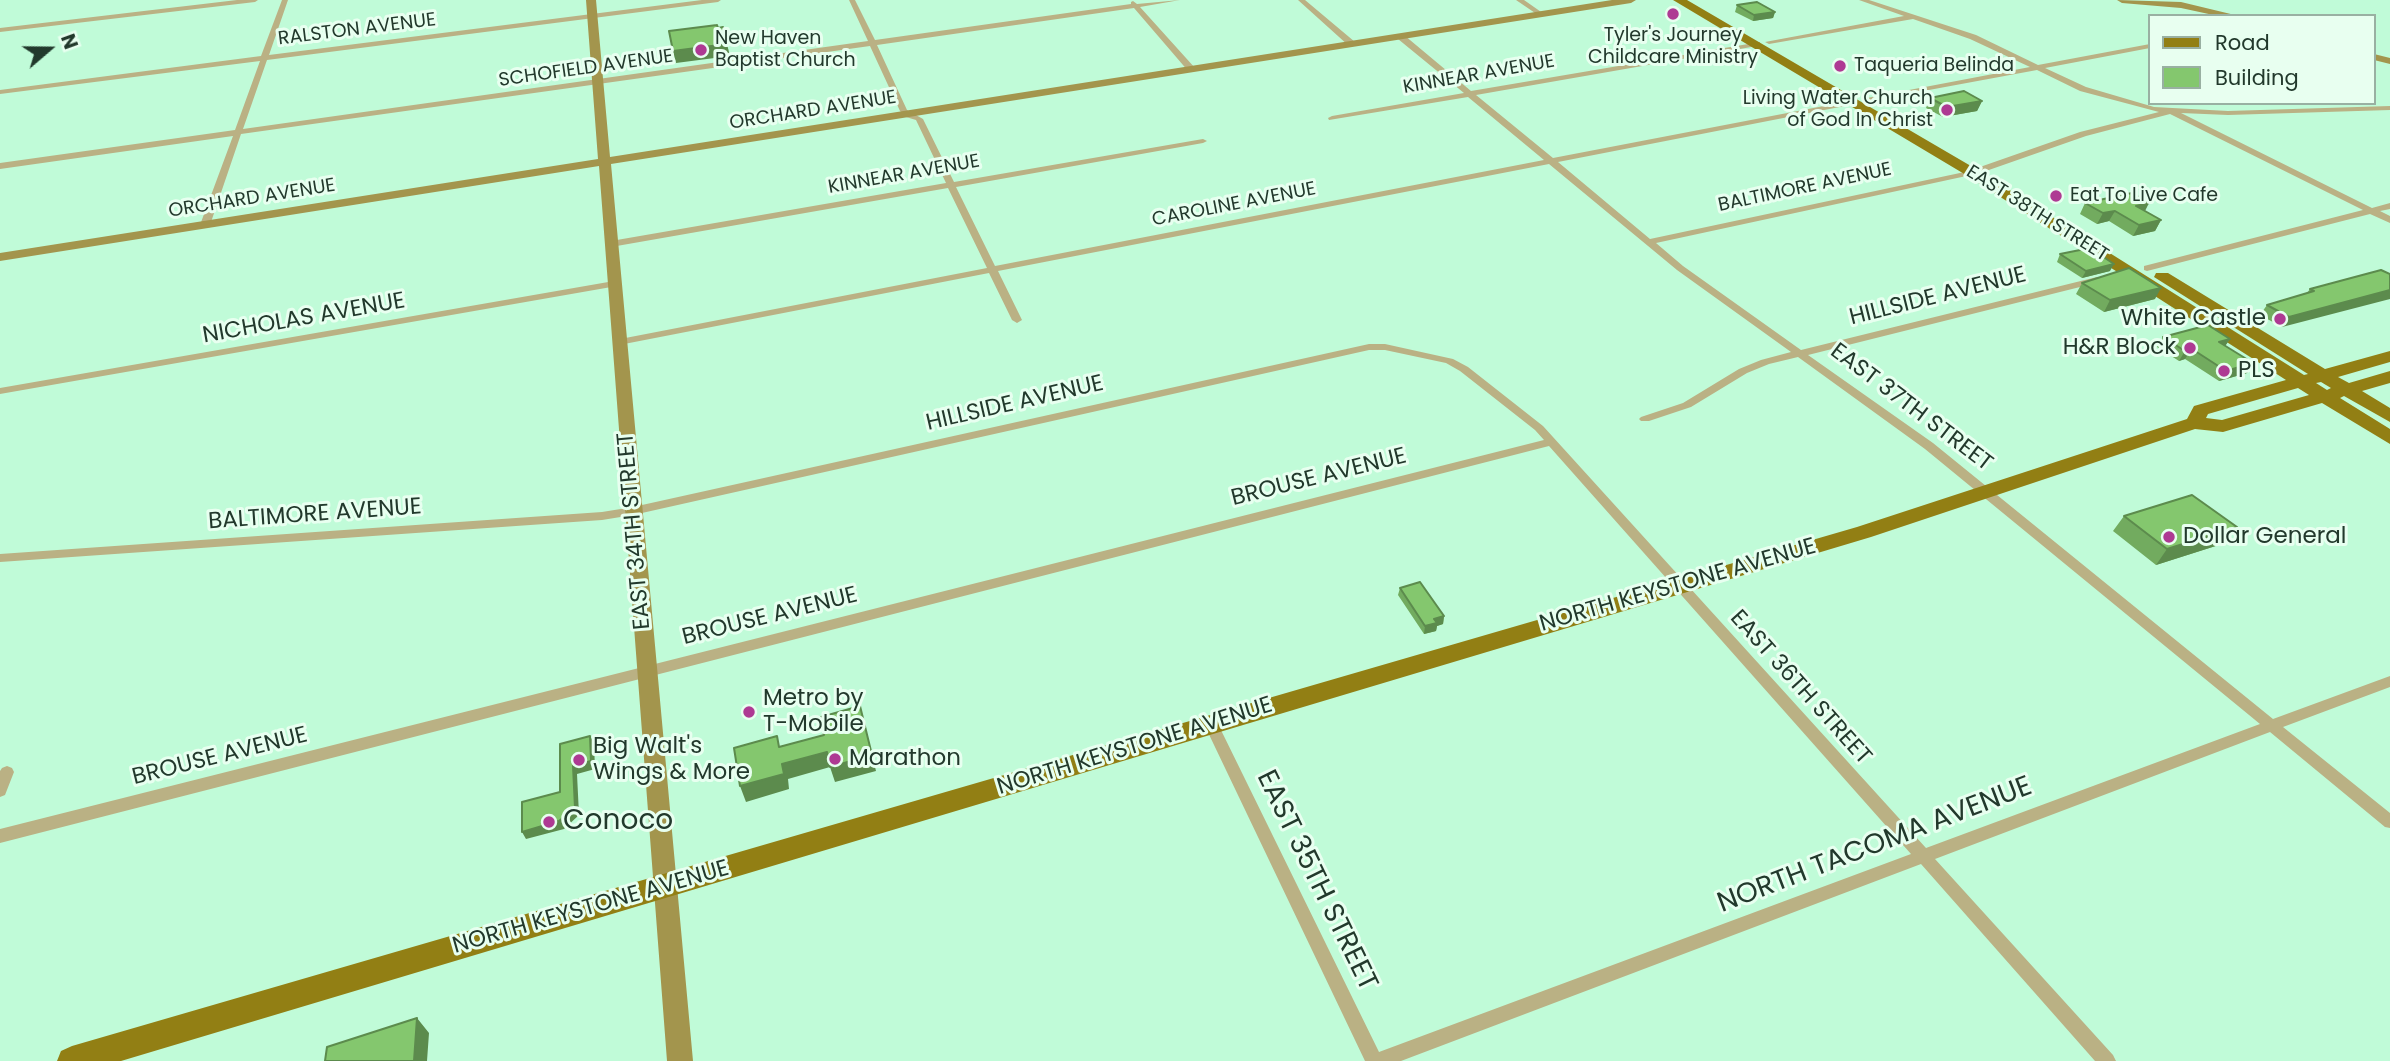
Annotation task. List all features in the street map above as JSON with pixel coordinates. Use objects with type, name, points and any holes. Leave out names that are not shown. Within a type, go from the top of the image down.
[{"type":"main road","name":"EAST 38TH STREET","points":[[1679,0],[1763,43]]},
{"type":"main road","name":"EAST 38TH STREET","points":[[1695,0],[1977,171],[2147,268],[2390,416]]},
{"type":"main road","name":"EAST 38TH STREET","points":[[1977,171],[2129,272],[2390,438]]},
{"type":"main road","name":"NORTH KEYSTONE AVENUE","points":[[2194,423],[2201,410],[2390,356]]},
{"type":"main road","name":"NORTH KEYSTONE AVENUE","points":[[72,1061],[1864,532],[2194,423],[2223,426],[2390,377]]},
{"type":"street","points":[[0,30],[255,0]]},
{"type":"street","points":[[205,225],[285,0]]},
{"type":"street","name":"EAST 34TH STREET","points":[[591,0],[680,1061]]},
{"type":"street","name":"RALSTON AVENUE","points":[[0,92],[718,0]]},
{"type":"street","points":[[852,0],[904,111],[919,118],[1017,320]]},
{"type":"street","name":"SCHOFIELD AVENUE","points":[[0,166],[872,44],[1133,3],[1177,0]]},
{"type":"street","points":[[1301,0],[1353,44]]},
{"type":"street","points":[[1519,0],[1540,15]]},
{"type":"street","name":"ORCHARD AVENUE","points":[[0,257],[604,164],[1631,0]]},
{"type":"street","points":[[1862,0],[1973,37],[2101,95],[2172,111],[2228,113],[2390,108]]},
{"type":"street","points":[[2122,0],[2191,6],[2225,14]]},
{"type":"street","points":[[1133,3],[1192,70]]},
{"type":"street","points":[[2191,6],[2197,14]]},
{"type":"street","name":"KINNEAR AVENUE","points":[[1332,118],[1915,17]]},
{"type":"street","name":"EAST 37TH STREET","points":[[1401,37],[1725,303],[1882,410],[1985,491],[2390,822]]},
{"type":"street","name":"CAROLINE AVENUE","points":[[619,342],[2148,46]]},
{"type":"street","points":[[2172,111],[2390,220]]},
{"type":"street","name":"BALTIMORE AVENUE","points":[[1648,242],[1977,171],[2083,134],[2172,111]]},
{"type":"street","name":"KINNEAR AVENUE","points":[[611,244],[1203,141]]},
{"type":"street","points":[[2147,268],[2390,206]]},
{"type":"street","name":"HILLSIDE AVENUE","points":[[1646,419],[1687,405],[1756,365],[2129,272]]},
{"type":"street","name":"NICHOLAS AVENUE","points":[[0,391],[614,284]]},
{"type":"street","name":"HILLSIDE AVENUE","points":[[634,511],[1369,347],[1406,351]]},
{"type":"street","name":"EAST 36TH STREET","points":[[1406,351],[1455,363],[1530,419],[2107,1061]]},
{"type":"street","name":"BROUSE AVENUE","points":[[0,836],[1551,442]]},
{"type":"street","name":"BALTIMORE AVENUE","points":[[0,558],[588,517],[634,511]]},
{"type":"street","name":"NORTH TACOMA AVENUE","points":[[1376,1061],[2390,681]]},
{"type":"street","name":"EAST 35TH STREET","points":[[1211,724],[1376,1061]]},
{"type":"street","points":[[0,791],[7,772]]},
{"type":"building","points":[[1757,2],[1775,12],[1754,15],[1737,5]]},
{"type":"building","points":[[717,25],[718,28],[723,27],[727,44],[673,51],[669,31]]},
{"type":"building","points":[[1964,91],[1982,101],[1947,107],[1930,98]]},
{"type":"building","points":[[2132,193],[2149,203],[2136,206],[2161,220],[2139,225],[2115,211],[2103,213],[2085,203]]},
{"type":"building","points":[[2090,248],[2114,264],[2086,271],[2060,254]]},
{"type":"building","points":[[2129,268],[2161,288],[2110,300],[2082,283]]},
{"type":"building","points":[[2381,270],[2390,274],[2390,290],[2289,317],[2267,305],[2314,291],[2310,289]]},
{"type":"building","points":[[2208,325],[2230,339],[2219,342],[2253,363],[2226,371],[2192,349],[2185,351],[2163,337]]},
{"type":"building","points":[[2192,495],[2237,527],[2167,549],[2124,516]]},
{"type":"building","points":[[1420,582],[1444,616],[1434,619],[1437,623],[1425,626],[1400,588]]},
{"type":"building","points":[[860,706],[872,755],[830,767],[827,752],[782,764],[784,774],[740,786],[734,748],[777,736],[779,747],[824,735],[821,717]]},
{"type":"building","points":[[590,736],[591,761],[573,766],[575,808],[559,821],[522,832],[522,802],[560,792],[560,744]]},
{"type":"building","points":[[417,1018],[414,1061],[325,1061],[327,1047]]},
{"type":"place","name":"Tyler's Journey Childcare Ministry","points":[[1673,14]]},
{"type":"place","name":"New Haven Baptist Church","points":[[701,50]]},
{"type":"place","name":"Taqueria Belinda","points":[[1840,66]]},
{"type":"place","name":"Living Water Church of God In Christ","points":[[1947,110]]},
{"type":"place","name":"Eat To Live Cafe","points":[[2056,196]]},
{"type":"place","name":"White Castle","points":[[2280,319]]},
{"type":"place","name":"H&R Block","points":[[2190,348]]},
{"type":"place","name":"PLS","points":[[2224,371]]},
{"type":"place","name":"Dollar General","points":[[2169,537]]},
{"type":"place","name":"Metro by T-Mobile","points":[[749,712]]},
{"type":"place","name":"Marathon","points":[[835,759]]},
{"type":"place","name":"Big Walt's Wings & More","points":[[579,760]]},
{"type":"place","name":"Conoco","points":[[549,822]]}]
